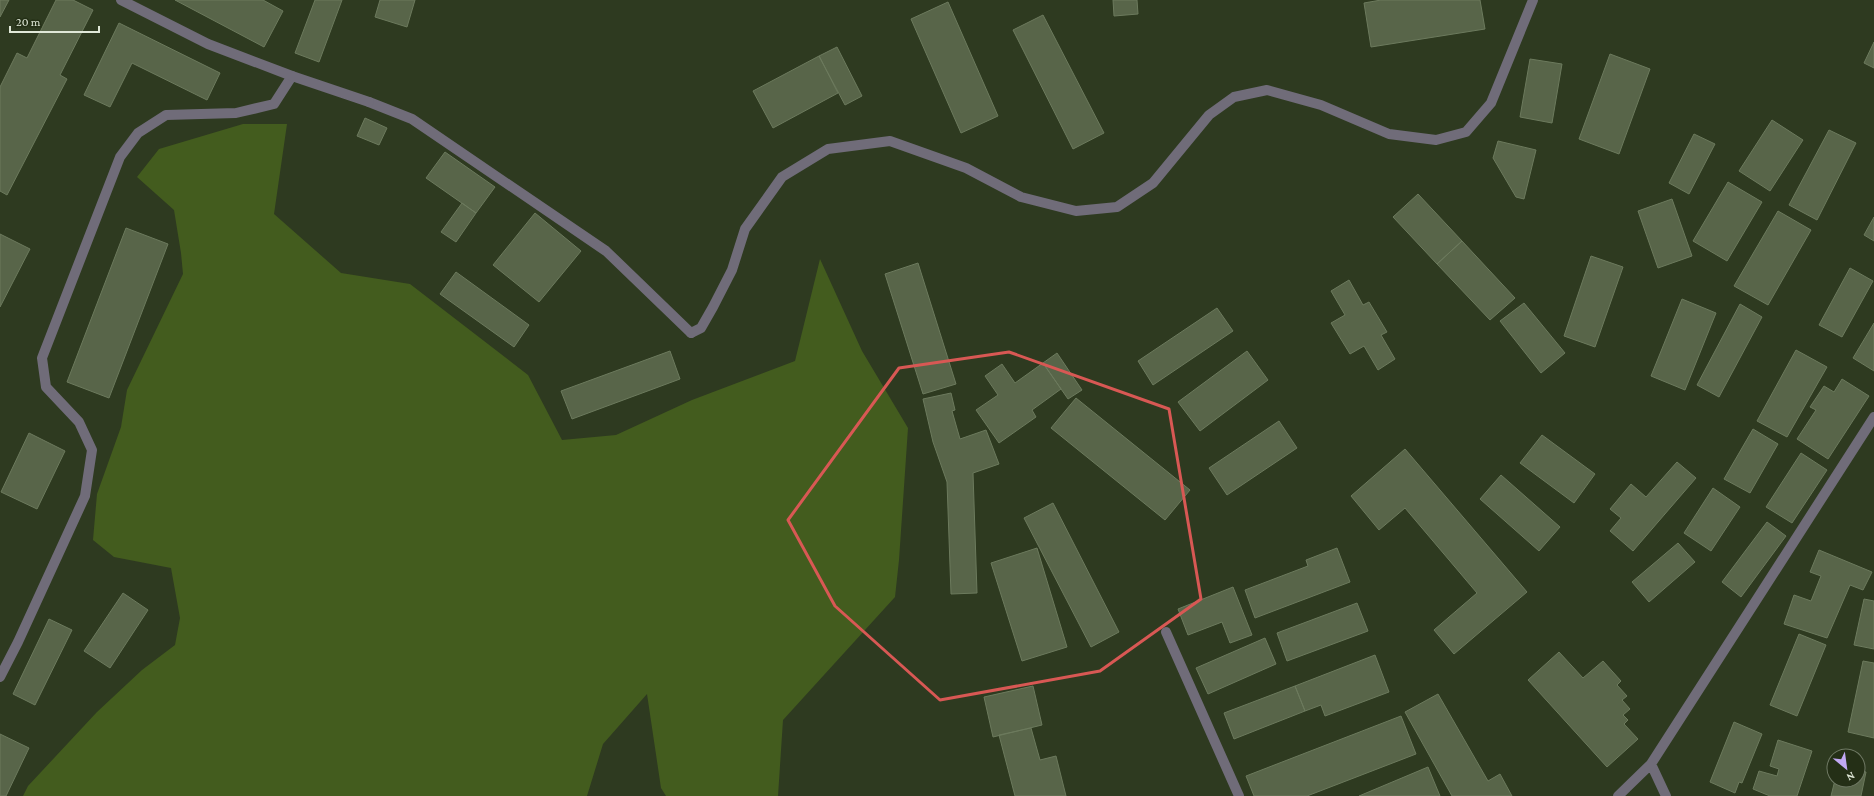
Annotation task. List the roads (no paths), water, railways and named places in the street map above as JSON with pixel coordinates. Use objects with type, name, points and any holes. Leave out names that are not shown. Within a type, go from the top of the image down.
[{"type":"street","points":[[121,0],[208,44],[412,119],[606,251],[691,333],[701,328],[713,307],[732,270],[745,228],[782,178],[828,149],[890,141],[966,168],[1020,197],[1076,211],[1117,207],[1153,183],[1209,115],[1234,96],[1267,90],[1321,105],[1389,134],[1436,140],[1466,132],[1491,103],[1533,0]]},
{"type":"street","points":[[0,677],[18,642],[85,496],[92,450],[79,422],[46,387],[42,358],[120,158],[138,133],[166,115],[236,113],[274,104],[292,76]]},
{"type":"street","points":[[1618,796],[1651,764],[1874,417]]},
{"type":"street","points":[[1166,632],[1239,796]]},
{"type":"street","points":[[1651,764],[1666,796]]}]
